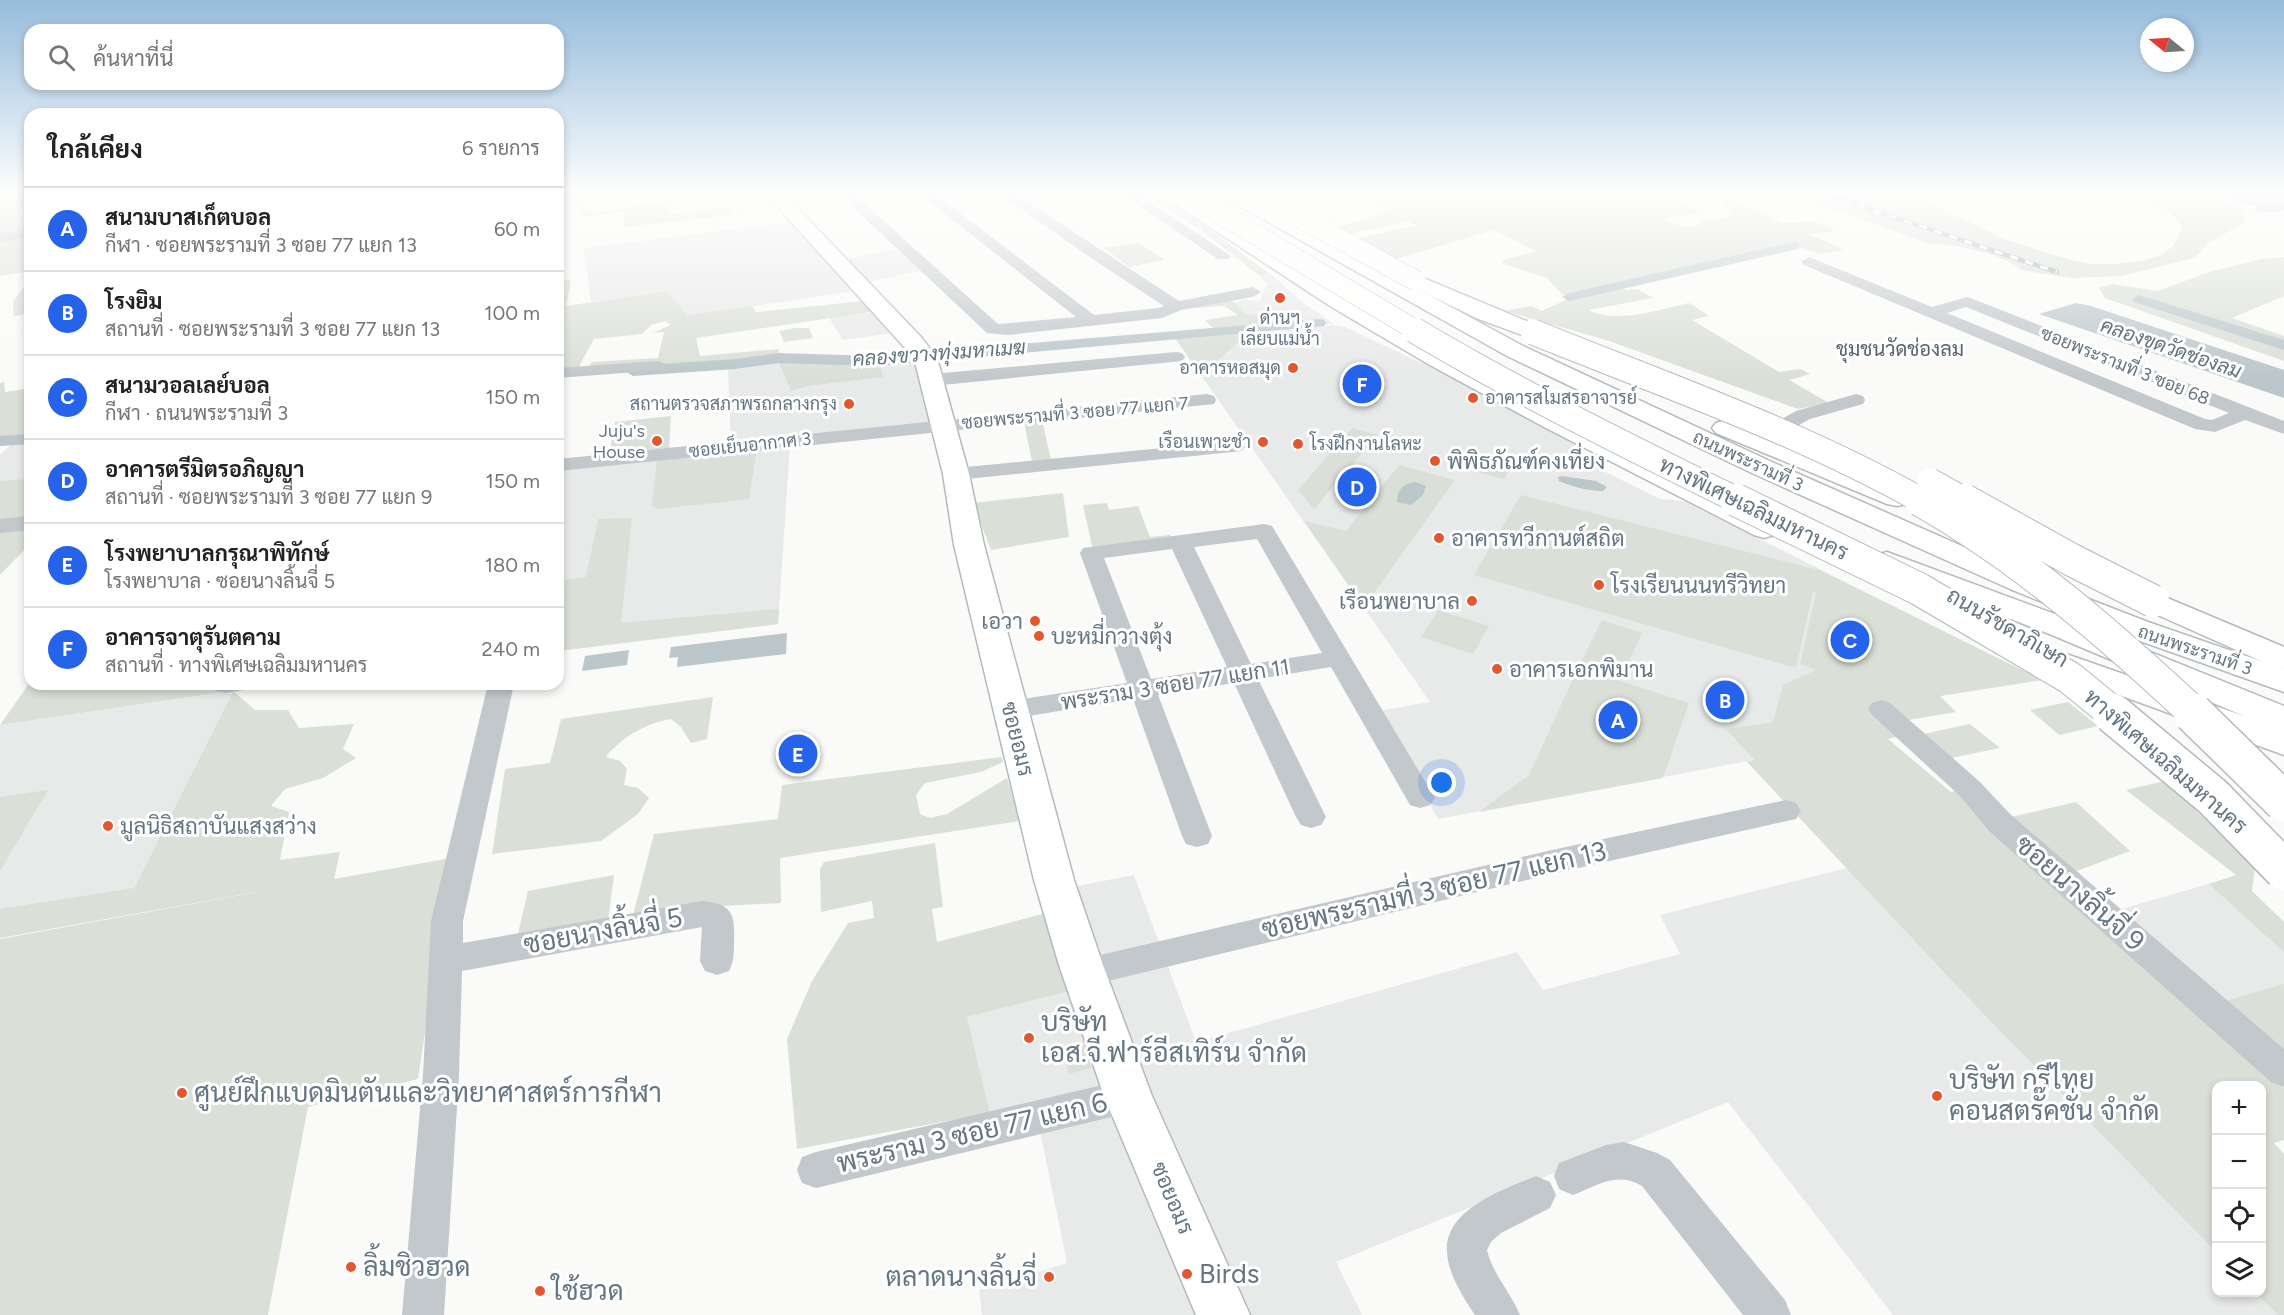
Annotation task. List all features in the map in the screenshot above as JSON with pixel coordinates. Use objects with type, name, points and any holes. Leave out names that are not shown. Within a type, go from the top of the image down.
[{"type":"main road","name":"ซอยอมร","points":[[830,256],[926,364],[956,474],[969,545],[1049,863],[1083,973],[1128,1096],[1223,1315]]},
{"type":"main road","points":[[1267,256],[1436,359],[1552,422]]},
{"type":"main road","name":"ทางพิเศษเฉลิมมหานคร","points":[[1292,256],[1475,366],[1597,432],[1919,589],[2070,678],[2213,797],[2284,870]]},
{"type":"main road","name":"ถนนพระรามที่ 3","points":[[1306,256],[1523,383],[1690,469],[1885,560],[2073,619],[2284,680]]},
{"type":"main road","name":"ถนนพระรามที่ 3","points":[[1324,256],[1441,323],[1637,408],[1757,440],[2008,544],[2184,631],[2284,673]]},
{"type":"main road","name":"ถนนพระรามที่ 3","points":[[1343,256],[1469,327],[2284,719]]},
{"type":"main road","name":"ถนนพระรามที่ 3","points":[[1368,256],[1637,408]]},
{"type":"main road","points":[[1371,256],[1416,281],[1484,313],[1820,449],[1882,480],[1965,528],[2038,579],[2097,625],[2157,678],[2284,802]]},
{"type":"main road","points":[[1533,332],[1688,380],[1807,423],[1913,472],[2072,560],[2153,601],[2284,659]]},
{"type":"main road","name":"ถนนพระรามที่ 3","points":[[1523,383],[1552,422],[1916,602],[2080,670],[2284,742]]},
{"type":"main road","points":[[1637,408],[2107,611],[2284,680]]},
{"type":"main road","points":[[1690,469],[1716,505]]},
{"type":"main road","name":"ถนนรัชดาภิเษก","points":[[1885,560],[1975,604],[2080,670],[2127,705],[2201,767],[2284,850]]},
{"type":"main road","points":[[2073,619],[2284,696]]},
{"type":"street","points":[[913,256],[988,327],[1008,330],[1162,313],[1176,306],[1253,292]]},
{"type":"street","points":[[1007,256],[1092,322]]},
{"type":"street","points":[[1098,256],[1176,306]]},
{"type":"street","points":[[1809,262],[2202,425],[2215,426],[2244,413]]},
{"type":"street","name":"ซอยพระรามที่ 3 ซอย 68","points":[[1929,313],[1967,302],[2284,428]]},
{"type":"street","points":[[926,364],[1176,357]]},
{"type":"street","points":[[564,373],[656,366]]},
{"type":"street","name":"ซอยพระรามที่ 3 ซอย 77 แยก 7","points":[[943,425],[1207,400]]},
{"type":"street","points":[[1757,440],[1803,415],[1856,400]]},
{"type":"street","name":"ซอยเย็นอากาศ 3","points":[[564,464],[943,425]]},
{"type":"street","points":[[956,474],[1235,447]]},
{"type":"street","points":[[0,526],[24,524]]},
{"type":"street","points":[[1197,836],[1091,553],[1264,531],[1420,798]]},
{"type":"street","points":[[1180,542],[1311,817]]},
{"type":"street","name":"พระราม 3 ซอย 77 แยก 11","points":[[1010,710],[1340,658]]},
{"type":"street","points":[[423,1315],[441,1075],[447,921],[500,690]]},
{"type":"street","name":"ซอยนางลิ้นจี่ 9","points":[[1881,709],[1970,789],[2000,823],[2284,1071]]},
{"type":"street","name":"ซอยพระรามที่ 3 ซอย 77 แยก 13","points":[[1083,973],[1552,862],[1786,811]]},
{"type":"street","name":"ซอยนางลิ้นจี่ 5","points":[[445,960],[702,914],[713,915],[719,920],[717,961]]},
{"type":"street","name":"พระราม 3 ซอย 77 แยก 6","points":[[816,1170],[1128,1096]]},
{"type":"street","points":[[1573,1176],[1624,1158],[1638,1161],[1656,1173],[1770,1315]]},
{"type":"street","points":[[1499,1315],[1468,1261],[1466,1242],[1476,1226],[1536,1195]]},
{"type":"shaded area","points":[[0,256],[24,256],[24,272],[0,276]]},
{"type":"shaded area","points":[[585,256],[823,256],[855,291],[687,316],[667,291],[591,302]]},
{"type":"shaded area","points":[[862,256],[904,256],[921,271],[865,282],[845,260]]},
{"type":"shaded area","points":[[1115,256],[1159,256],[1165,260],[1129,267]]},
{"type":"shaded area","points":[[1235,256],[1245,256],[1269,273],[1260,276]]},
{"type":"shaded area","points":[[1517,256],[1736,256],[1616,284],[1626,290],[1638,289],[1653,298],[1588,310],[1599,314],[1624,316],[1689,303],[1709,316],[1692,320],[1779,372],[1801,369],[1810,374],[1789,380],[1829,403],[1798,409],[1609,341],[1505,311],[1532,306],[1542,311],[1570,298],[1561,293],[1547,278],[1502,263],[1504,260]]},
{"type":"shaded area","points":[[1996,256],[2059,256],[2091,264],[2115,264],[2142,261],[2157,256],[2196,256],[2121,276],[2071,278],[2022,270]]},
{"type":"shaded area","points":[[2284,257],[2284,296],[2232,318],[2284,336],[2284,361],[2105,298],[2099,288],[2112,284],[2158,291],[2209,272],[2262,259]]},
{"type":"shaded area","points":[[1271,274],[1302,302],[1334,324],[1271,325],[1272,316],[1245,314],[1236,303],[1245,300],[1260,301],[1267,284],[1260,276]]},
{"type":"shaded area","points":[[571,280],[566,306],[667,291],[687,315],[752,306],[756,312],[863,301],[871,312],[696,338],[700,356],[779,349],[778,355],[656,367],[588,369],[592,362],[658,358],[664,332],[653,333],[670,325],[666,321],[651,325],[642,334],[594,339],[577,370],[564,371],[564,281]]},
{"type":"shaded area","points":[[24,287],[24,314],[14,316],[13,301]]},
{"type":"shaded area","points":[[1228,299],[1236,303],[1245,314],[1272,316],[1271,325],[1213,328],[1205,320],[1238,315],[1224,306],[1194,308],[1191,305]]},
{"type":"shaded area","points":[[876,312],[893,333],[843,340],[829,318]]},
{"type":"shaded area","name":"โรงเรียนนนทรีวิทยา","points":[[1333,325],[1345,327],[1485,393],[1575,445],[1581,460],[1660,499],[1683,501],[2042,680],[1727,729],[1754,760],[1438,819],[1378,711],[1430,702],[1175,338]]},
{"type":"shaded area","points":[[809,328],[813,338],[784,342],[779,331]]},
{"type":"shaded area","points":[[1244,332],[1243,338],[1201,375],[1175,338]]},
{"type":"shaded area","points":[[781,359],[880,362],[883,377],[809,386],[791,391],[778,361]]},
{"type":"shaded area","points":[[920,359],[937,422],[731,443],[728,368],[778,361],[791,391],[809,386],[882,377],[880,362]]},
{"type":"shaded area","points":[[4,382],[5,392],[24,389],[24,436],[0,438],[0,383]]},
{"type":"shaded area","points":[[671,416],[669,448],[621,452],[622,449],[610,450],[615,422]]},
{"type":"shaded area","points":[[1042,420],[1051,460],[1032,461],[1024,422]]},
{"type":"shaded area","points":[[1352,428],[1378,435],[1314,509],[1298,490]]},
{"type":"shaded area","points":[[24,443],[24,520],[0,522],[0,455],[12,444]]},
{"type":"shaded area","points":[[790,445],[778,624],[564,650],[564,468]]},
{"type":"shaded area","points":[[757,448],[749,499],[658,509],[652,506],[657,461],[660,459]]},
{"type":"shaded area","points":[[1468,460],[1509,470],[1504,479],[1462,468]]},
{"type":"shaded area","points":[[1399,465],[1455,480],[1371,597],[1359,600],[1304,521],[1346,531]]},
{"type":"shaded area","points":[[24,479],[24,520],[0,522],[0,481]]},
{"type":"shaded area","points":[[1063,493],[1069,537],[991,550],[973,503]]},
{"type":"shaded area","points":[[1521,495],[1819,570],[2042,680],[1940,696],[1956,712],[1903,721],[1885,705],[1868,708],[1899,736],[1888,739],[1951,792],[1961,789],[1986,823],[2284,1088],[2284,1140],[2274,1143],[2284,1154],[2284,1315],[2278,1315],[2260,1297],[2266,1297],[2266,1081],[2212,1081],[2212,1248],[1967,997],[1747,762],[1754,760],[1726,729],[1773,722],[1783,685],[1816,670],[1800,664],[1816,593],[1813,592],[1796,668],[1474,575]]},
{"type":"shaded area","points":[[1107,503],[1109,510],[1138,506],[1150,537],[1170,535],[1173,538],[1093,550],[1083,505]]},
{"type":"shaded area","points":[[632,518],[621,623],[779,609],[778,624],[564,650],[564,580],[586,577],[598,519]]},
{"type":"shaded area","points":[[24,527],[24,550],[0,575],[0,530]]},
{"type":"shaded area","points":[[1438,610],[1489,626],[1473,654],[1421,637]]},
{"type":"shaded area","points":[[1602,620],[1642,633],[1620,681],[1689,703],[1663,778],[1479,812],[1529,775]]},
{"type":"shaded area","points":[[24,690],[224,690],[224,692],[0,725]]},
{"type":"shaded area","points":[[233,691],[120,915],[0,938],[0,725]]},
{"type":"shaded area","name":"ศูนย์ฝึกแบดมินตันและวิทยาศาสตร์การกีฬา","points":[[233,691],[255,710],[288,710],[299,728],[354,724],[343,749],[356,758],[323,778],[285,789],[271,806],[289,812],[280,860],[340,852],[334,879],[451,858],[418,1079],[308,1107],[268,1315],[0,1315],[0,939],[301,884],[0,938],[0,909],[134,888]]},
{"type":"shaded area","points":[[713,697],[707,739],[691,743],[681,727],[671,719],[635,732],[619,743],[606,757],[620,761],[627,769],[624,785],[638,788],[649,798],[638,814],[601,841],[492,854],[505,769],[550,763],[561,719]]},
{"type":"shaded area","points":[[2068,702],[2098,726],[2059,735],[2030,710]]},
{"type":"shaded area","points":[[1970,724],[2000,748],[1946,759],[1919,735]]},
{"type":"shaded area","points":[[1002,757],[1003,762],[981,772],[925,783],[916,795],[920,814],[930,818],[947,814],[1007,778],[1020,821],[780,858],[781,903],[719,906],[632,919],[654,834],[778,819],[782,785]]},
{"type":"shaded area","points":[[2165,781],[2255,867],[2252,891],[2284,922],[2284,952],[2209,884],[2236,875],[2126,790]]},
{"type":"shaded area","points":[[48,790],[0,871],[0,797]]},
{"type":"shaded area","points":[[2076,802],[2130,851],[2074,872],[2011,817]]},
{"type":"shaded area","points":[[935,843],[943,907],[932,909],[937,942],[1046,913],[1070,991],[967,1017],[990,1113],[797,1149],[787,1039],[812,981],[848,923],[874,918],[872,901],[821,912],[820,869],[824,862]]},
{"type":"shaded area","points":[[1847,868],[1967,997],[2212,1248],[2212,1297],[2260,1297],[2279,1315],[1893,1315],[1728,1102],[1336,1262],[1362,1315],[1231,1315],[1131,1060],[1077,886],[1134,875],[1196,1042],[1517,952],[1543,990],[1680,954],[1660,915]]},
{"type":"shaded area","points":[[614,875],[608,921],[517,938],[528,891]]},
{"type":"shaded area","points":[[2236,876],[2284,922],[2284,1056],[2118,910]]},
{"type":"shaded area","points":[[2284,984],[2284,1056],[2222,1002]]},
{"type":"shaded area","points":[[1070,991],[1199,1315],[982,1315],[979,1290],[1067,1263],[1039,1126],[990,1113],[967,1017]]},
{"type":"shaded area","points":[[1084,1041],[1091,1068],[1069,1074],[1061,1048]]},
{"type":"water","name":"คลองขุดวัดช่องลม","points":[[2076,303],[2284,370],[2284,398],[2039,314]]},
{"type":"water","points":[[1558,477],[1596,481],[1607,487],[1603,491],[1581,488],[1559,481]]},
{"type":"water","points":[[1415,482],[1426,486],[1423,495],[1411,505],[1397,502],[1402,488]]},
{"type":"water","points":[[787,633],[786,654],[677,667],[678,657],[669,658],[671,647]]},
{"type":"water","points":[[629,650],[627,665],[582,671],[585,656]]},
{"type":"waterway","name":"คลองขวางทุ่งมหาเมฆ","points":[[1569,297],[1747,256]]},
{"type":"waterway","points":[[2139,299],[2284,345]]},
{"type":"waterway","name":"คลองขวางทุ่งมหาเมฆ","points":[[633,371],[735,364],[779,358],[877,361],[1319,323]]},
{"type":"waterway","name":"คลองขวางทุ่งมหาเมฆ","points":[[0,441],[24,439]]},
{"type":"railway","points":[[2011,256],[2057,272]]},
{"type":"place","name":"ด่านฯ เลียบแม่น้ำ","points":[[1280,298]]},
{"type":"place","name":"อาคารหอสมุด","points":[[1293,368]]},
{"type":"place","name":"อาคารจาตุรันตคาม","points":[[1362,384]]},
{"type":"place","name":"อาคารสโมสรอาจารย์","points":[[1473,398]]},
{"type":"place","name":"สถานตรวจสภาพรถกลางกรุง","points":[[849,404]]},
{"type":"place","name":"Juju's House","points":[[657,441]]},
{"type":"place","name":"เรือนเพาะชำ","points":[[1263,442]]},
{"type":"place","name":"โรงฝึกงานโลหะ","points":[[1298,444]]},
{"type":"place","name":"พิพิธภัณฑ์คงเที่ยง","points":[[1435,461]]},
{"type":"place","name":"อาคารตรีมิตรอภิญญา","points":[[1357,487]]},
{"type":"place","name":"อาคารทวีกานต์สถิต","points":[[1439,538]]},
{"type":"place","name":"โรงเรียนนนทรีวิทยา","points":[[1599,585]]},
{"type":"place","name":"เรือนพยาบาล","points":[[1472,601]]},
{"type":"place","name":"เอวา","points":[[1035,621]]},
{"type":"place","name":"บะหมี่กวางตุ้ง","points":[[1039,636]]},
{"type":"place","name":"สนามวอลเลย์บอล","points":[[1850,640]]},
{"type":"place","name":"อาคารเอกพิมาน","points":[[1497,669]]},
{"type":"place","name":"โรงยิม","points":[[1725,700]]},
{"type":"place","name":"สนามบาสเก็ตบอล","points":[[1618,720]]},
{"type":"place","name":"โรงพยาบาลกรุณาพิทักษ์","points":[[798,754]]},
{"type":"place","name":"มูลนิธิสถาบันแสงสว่าง","points":[[108,826]]},
{"type":"place","name":"บริษัท เอส.จี.ฟาร์อีสเทิร์น จำกัด","points":[[1029,1038]]},
{"type":"place","name":"ศูนย์ฝึกแบดมินตันและวิทยาศาสตร์การกีฬา","points":[[182,1093]]},
{"type":"place","name":"บริษัท กรีไทย คอนสตรั๊คชั่น จำกัด","points":[[1937,1096]]},
{"type":"place","name":"ลิ้มชิวฮวด","points":[[351,1267]]},
{"type":"place","name":"Birds","points":[[1187,1274]]},
{"type":"place","name":"ตลาดนางลิ้นจี่","points":[[1049,1277]]},
{"type":"place","name":"ใช้ฮวด","points":[[540,1291]]},
{"type":"district","name":"ชุมชนวัดช่องลม","points":[[1900,349]]}]
